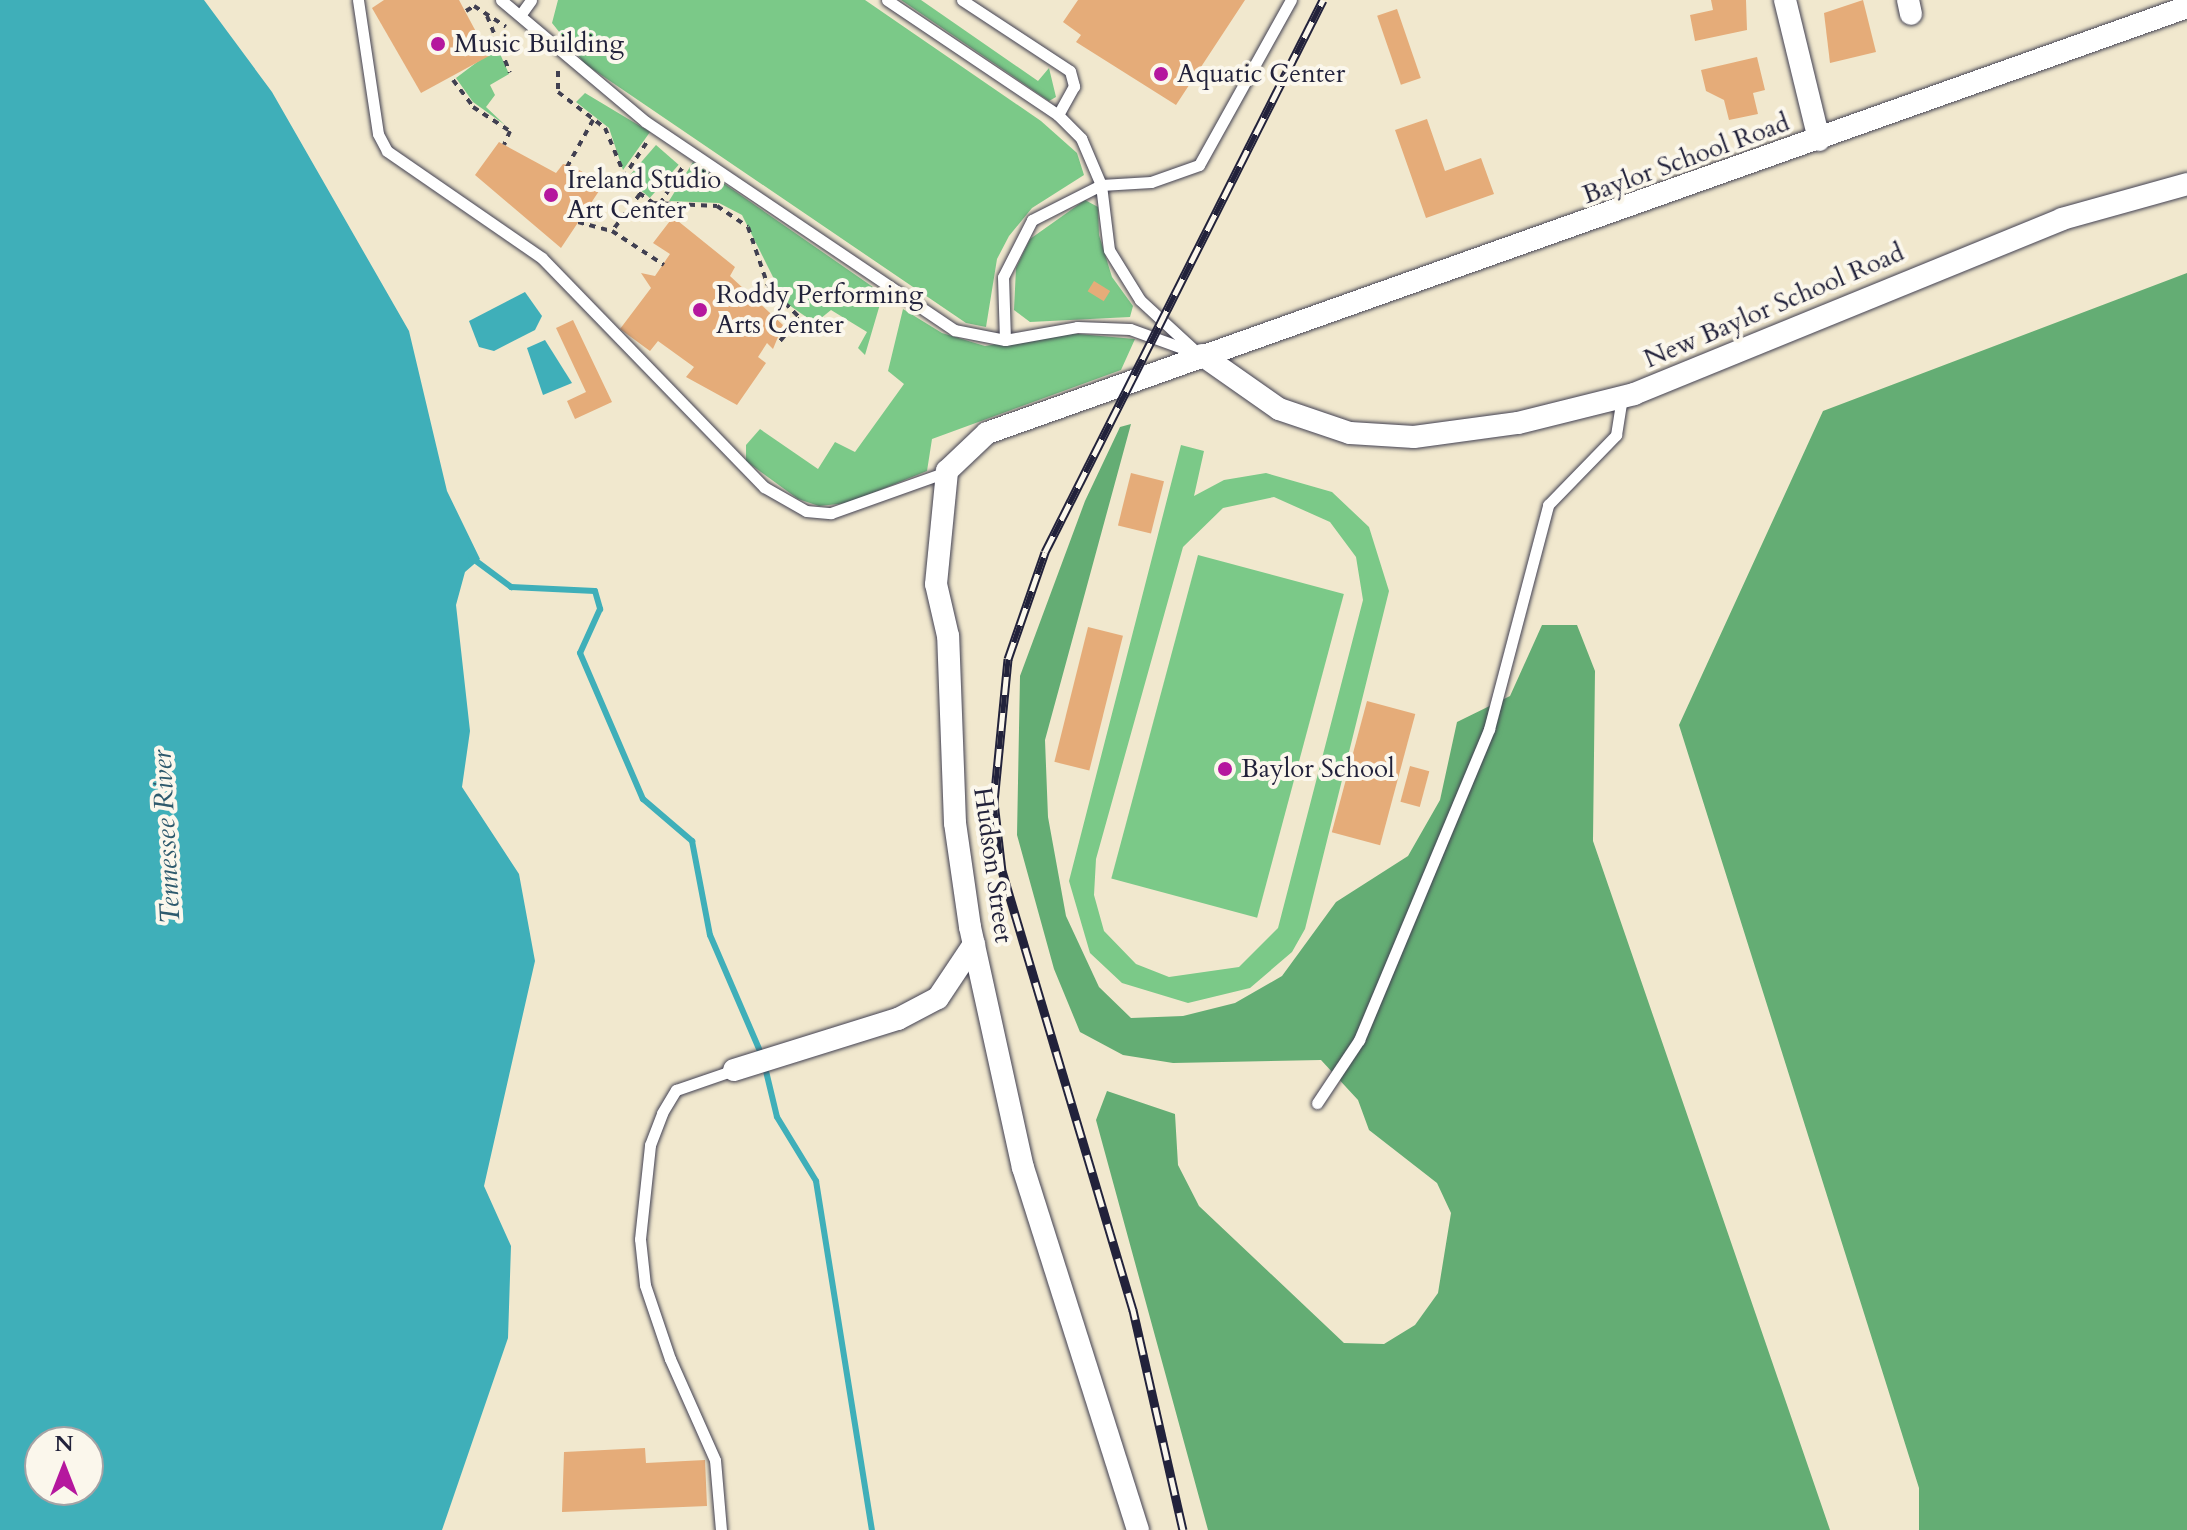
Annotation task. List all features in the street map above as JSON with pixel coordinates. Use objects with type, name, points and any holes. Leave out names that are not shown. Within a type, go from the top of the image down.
[{"type":"street","points":[[1785,0],[1819,140]]},
{"type":"street","name":"Baylor School Road","points":[[1202,355],[1819,140],[2187,7]]},
{"type":"street","name":"New Baylor School Road","points":[[1202,355],[1279,409],[1350,433],[1414,437],[1518,423],[1622,397],[1788,336],[2062,219],[2187,184]]},
{"type":"street","points":[[947,471],[987,433],[1202,355]]},
{"type":"street","name":"Hudson Street","points":[[947,471],[936,584],[948,636],[955,823],[974,944],[1044,1242],[1138,1530]]},
{"type":"street","points":[[734,1070],[898,1019],[938,998],[974,944]]},
{"type":"lane","points":[[358,0],[378,134],[387,151],[542,258],[680,409],[764,487],[806,511],[831,513],[947,471]]},
{"type":"lane","points":[[501,0],[521,14],[577,71],[646,122],[954,330],[1005,340],[1077,327],[1130,329],[1202,355]]},
{"type":"lane","points":[[521,14],[531,0]]},
{"type":"lane","points":[[887,0],[1058,115],[1081,138],[1101,185],[1109,250],[1159,323],[1202,355]]},
{"type":"lane","points":[[962,0],[1070,71],[1074,86],[1058,115]]},
{"type":"lane","points":[[1005,340],[1003,277],[1024,233],[1049,206],[1101,185],[1151,182],[1199,165],[1291,0]]},
{"type":"lane","points":[[1317,1103],[1359,1040],[1489,729],[1548,505],[1616,435],[1622,397]]},
{"type":"lane","points":[[721,1530],[715,1460],[660,1329],[640,1239],[650,1145],[662,1113],[676,1090],[734,1070]]},
{"type":"path","points":[[466,11],[474,6],[516,33]]},
{"type":"path","points":[[486,14],[510,73]]},
{"type":"path","points":[[548,59],[563,78],[558,92],[593,119],[612,140],[622,179],[640,194],[660,204],[717,206],[748,227],[768,286],[800,318],[778,343]]},
{"type":"path","points":[[453,80],[473,107],[510,131],[504,145]]},
{"type":"path","points":[[567,167],[593,119]]},
{"type":"path","points":[[622,179],[650,138],[662,146]]},
{"type":"path","points":[[660,204],[686,162],[674,154]]},
{"type":"path","points":[[612,231],[640,194]]},
{"type":"path","points":[[578,222],[612,231],[664,265]]},
{"type":"green space","points":[[558,0],[865,0],[1041,121],[1077,153],[1084,175],[1032,208],[1009,236],[997,259],[986,327],[966,323],[585,64],[552,23]]},
{"type":"green space","points":[[901,0],[921,0],[1038,81],[1049,68],[1056,97],[1049,101]]},
{"type":"green space","points":[[497,47],[509,74],[490,85],[495,95],[486,107],[505,125],[473,102],[456,78]]},
{"type":"green space","points":[[585,93],[650,132],[623,170],[609,128],[576,102]]},
{"type":"green space","points":[[656,145],[679,165],[650,198],[627,178]]},
{"type":"green space","points":[[693,162],[883,294],[865,355],[858,348],[867,332],[831,310],[815,323],[786,303],[742,215],[719,203],[669,201]]},
{"type":"green space","points":[[1085,200],[1098,207],[1099,235],[1112,277],[1133,306],[1130,317],[1030,322],[1014,310],[1016,268],[1030,239]]},
{"type":"green space","points":[[2187,273],[2187,1530],[1919,1530],[1919,1488],[1679,725],[1823,411]]},
{"type":"green space","points":[[903,309],[942,333],[985,346],[1067,333],[1135,339],[1121,370],[932,439],[927,471],[848,503],[819,506],[798,499],[746,461],[746,445],[760,429],[818,469],[835,442],[855,452],[904,384],[888,371]]},
{"type":"green space","points":[[1131,424],[1045,740],[1048,817],[1066,916],[1099,987],[1131,1018],[1183,1016],[1235,1003],[1282,976],[1336,902],[1408,856],[1440,800],[1457,722],[1510,696],[1542,625],[1577,625],[1595,671],[1593,841],[1830,1530],[1208,1530],[1096,1120],[1107,1091],[1175,1114],[1178,1165],[1199,1206],[1344,1343],[1384,1344],[1415,1325],[1438,1293],[1451,1213],[1437,1183],[1369,1130],[1358,1100],[1321,1060],[1173,1063],[1123,1055],[1080,1032],[1054,969],[1017,835],[1020,676],[1085,501],[1120,427]]},
{"type":"green space","points":[[1181,445],[1204,451],[1194,496],[1224,480],[1266,473],[1332,492],[1369,527],[1389,591],[1305,929],[1292,952],[1250,988],[1188,1003],[1122,983],[1090,953],[1069,881]],"holes":[[[1274,497],[1330,522],[1356,557],[1363,600],[1278,928],[1239,967],[1169,977],[1136,964],[1104,931],[1094,895],[1096,859],[1183,547],[1223,508]]]},
{"type":"green space","points":[[1198,555],[1344,594],[1257,918],[1111,879]]},
{"type":"water","name":"Tennessee River","points":[[0,0],[204,0],[272,92],[409,331],[447,491],[480,559],[465,572],[456,605],[470,731],[462,787],[519,874],[535,961],[484,1186],[511,1246],[508,1338],[442,1530],[0,1530]]},
{"type":"water","points":[[525,292],[542,316],[535,330],[494,351],[479,347],[469,321]]},
{"type":"water","points":[[545,340],[572,383],[543,395],[527,348]]},
{"type":"building","name":"Music Building","points":[[384,0],[459,0],[489,56],[421,93],[372,8]]},
{"type":"building","name":"Aquatic Center","points":[[1078,0],[1245,0],[1176,105],[1076,42],[1081,35],[1063,22]]},
{"type":"building","points":[[1711,0],[1746,0],[1747,30],[1695,41],[1690,15],[1713,10]]},
{"type":"building","points":[[1863,0],[1876,52],[1830,63],[1824,13]]},
{"type":"building","points":[[1397,9],[1421,78],[1401,85],[1377,16]]},
{"type":"building","points":[[1757,57],[1765,90],[1753,93],[1758,114],[1729,120],[1724,100],[1706,91],[1701,70]]},
{"type":"building","points":[[1427,119],[1445,171],[1481,158],[1494,194],[1426,218],[1395,130]]},
{"type":"building","name":"Ireland Studio Art Center","points":[[499,142],[556,173],[563,164],[573,166],[603,185],[561,248],[475,175]]},
{"type":"building","name":"Roddy Performing Arts Center","points":[[673,217],[735,267],[730,276],[783,325],[773,349],[767,343],[758,357],[766,363],[737,405],[686,377],[694,367],[658,341],[650,351],[620,329],[651,288],[641,273],[655,276],[670,254],[653,243]]},
{"type":"building","points":[[1094,281],[1110,291],[1104,301],[1088,291]]},
{"type":"building","points":[[573,320],[612,402],[575,419],[567,401],[586,392],[556,328]]},
{"type":"building","points":[[1131,473],[1164,481],[1151,534],[1118,525]]},
{"type":"building","points":[[1088,627],[1123,636],[1089,771],[1054,762]]},
{"type":"building","points":[[1367,701],[1415,714],[1380,845],[1332,832]]},
{"type":"building","points":[[1410,766],[1429,771],[1420,807],[1400,802]]},
{"type":"building","points":[[645,1448],[646,1463],[705,1460],[707,1506],[562,1512],[564,1452]]},
{"type":"waterway","points":[[472,558],[511,587],[595,591],[600,609],[580,653],[643,799],[692,841],[710,935],[762,1056]]},
{"type":"waterway","points":[[765,1067],[777,1117],[816,1181],[872,1530]]},
{"type":"railway","points":[[1183,1530],[1133,1310],[1002,871],[994,802],[1008,659],[1045,552],[1323,0]]},
{"type":"place","name":"Music Building","points":[[438,44]]},
{"type":"place","name":"Aquatic Center","points":[[1161,74]]},
{"type":"place","name":"Ireland Studio Art Center","points":[[551,195]]},
{"type":"place","name":"Roddy Performing Arts Center","points":[[700,310]]},
{"type":"place","name":"Baylor School","points":[[1225,769]]}]
